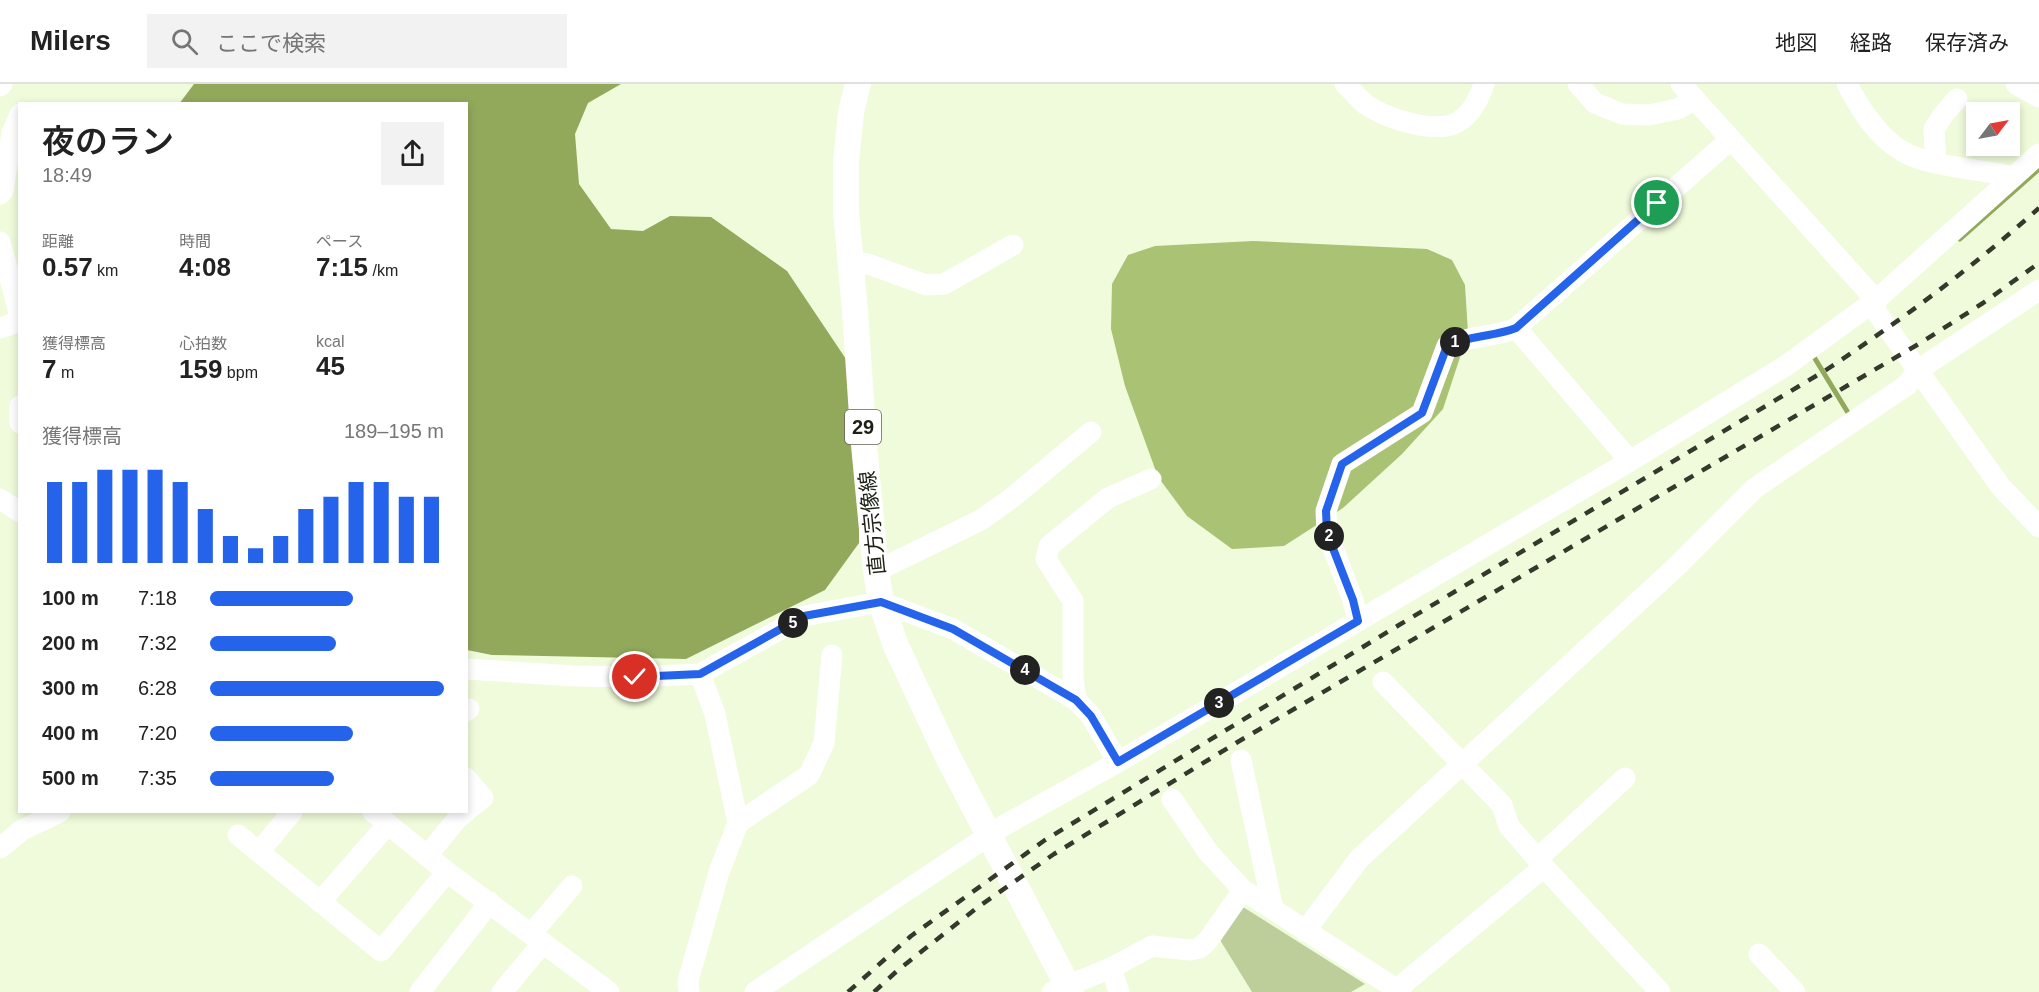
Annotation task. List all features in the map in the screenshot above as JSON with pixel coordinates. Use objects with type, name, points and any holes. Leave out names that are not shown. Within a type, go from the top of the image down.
[{"type":"main road","name":"直方宗像線","points":[[858,84],[851,112],[846,162],[846,211],[876,571],[881,602],[896,646],[948,757],[1071,992]]},
{"type":"street","points":[[1345,84],[1366,104],[1396,119],[1416,124],[1441,126],[1454,124],[1466,116],[1473,108],[1484,84]]},
{"type":"street","points":[[1578,84],[1595,103],[1622,114],[1649,115],[1678,109],[1688,92],[1876,300],[1875,310],[2001,487],[2039,526]]},
{"type":"street","points":[[1847,84],[1858,106],[1878,132],[1902,152],[1936,163],[2013,177]]},
{"type":"street","points":[[2016,84],[2039,97]]},
{"type":"street","points":[[1936,163],[1934,129],[1942,115],[1957,99]]},
{"type":"street","points":[[0,194],[3,191],[12,133],[18,118]]},
{"type":"street","points":[[1358,621],[1353,600],[1327,533],[1326,511],[1342,464],[1422,413],[1447,346],[1457,341],[1500,335],[1516,328],[1730,140]]},
{"type":"street","points":[[756,992],[1003,826],[1118,762],[1358,621],[1630,461],[1787,365],[1876,300],[2039,154]]},
{"type":"street","points":[[0,242],[16,293]]},
{"type":"street","points":[[851,261],[868,264],[926,285],[944,284],[1013,245]]},
{"type":"street","points":[[1305,931],[1359,859],[1677,566],[1755,488],[1906,385],[1918,370],[2039,290]]},
{"type":"street","points":[[0,328],[18,322]]},
{"type":"street","points":[[1516,328],[1630,461]]},
{"type":"street","points":[[876,571],[981,520],[1013,497],[1091,432]]},
{"type":"street","points":[[1076,700],[1073,677],[1073,601],[1046,559],[1050,546],[1108,498],[1151,479]]},
{"type":"street","points":[[468,669],[574,676],[635,677],[700,674],[804,616],[881,602],[953,629],[1076,700],[1091,716],[1118,762]]},
{"type":"street","points":[[738,823],[809,775],[824,743],[832,655]]},
{"type":"street","points":[[689,992],[688,981],[719,872],[738,823],[715,714],[700,674]]},
{"type":"street","points":[[1383,682],[1502,805],[1509,826],[1660,992]]},
{"type":"street","points":[[1241,760],[1273,909]]},
{"type":"street","points":[[1172,799],[1208,852],[1243,890],[1394,989],[1541,863],[1625,778]]},
{"type":"street","points":[[468,780],[483,798],[468,809]]},
{"type":"street","points":[[0,848],[22,830],[58,813]]},
{"type":"street","points":[[259,852],[291,813]]},
{"type":"street","points":[[427,855],[464,813]]},
{"type":"street","points":[[320,902],[377,815],[447,872],[537,938],[594,988]]},
{"type":"street","points":[[238,835],[381,951],[447,872]]},
{"type":"street","points":[[502,992],[572,885]]},
{"type":"street","points":[[1052,992],[1111,968],[1152,946],[1190,950],[1200,948],[1209,939],[1243,890]]},
{"type":"street","points":[[420,992],[490,902]]},
{"type":"street","points":[[1759,954],[1795,992]]},
{"type":"street","points":[[1111,968],[1119,992]]},
{"type":"shaded area","points":[[194,84],[621,84],[588,103],[575,134],[579,184],[611,229],[643,231],[670,216],[711,217],[787,271],[854,371],[860,440],[859,543],[825,590],[686,659],[492,655],[468,650],[468,102],[180,102]]},
{"type":"shaded area","points":[[1253,241],[1427,249],[1452,260],[1465,285],[1468,333],[1443,409],[1402,454],[1343,508],[1284,546],[1232,549],[1187,516],[1158,477],[1125,386],[1111,329],[1112,284],[1128,255],[1155,246]]},
{"type":"shaded area","points":[[1243,907],[1365,984],[1351,992],[1252,992],[1220,940]]},
{"type":"waterway","points":[[1960,239],[2039,169]]},
{"type":"waterway","points":[[1814,357],[1850,416]]},
{"type":"railway","points":[[848,992],[911,936],[1045,840],[1826,370],[1935,293],[2039,208]]},
{"type":"railway","points":[[874,992],[898,970],[978,907],[1054,854],[1236,743],[1922,342],[1983,303],[2039,263]]},
{"type":"route","points":[[635,677],[700,674],[804,616],[881,602],[953,629],[1076,700],[1091,716],[1118,762],[1358,621],[1353,600],[1327,533],[1326,511],[1342,464],[1422,413],[1447,346],[1457,341],[1500,335],[1516,328],[1657,203]]}]
